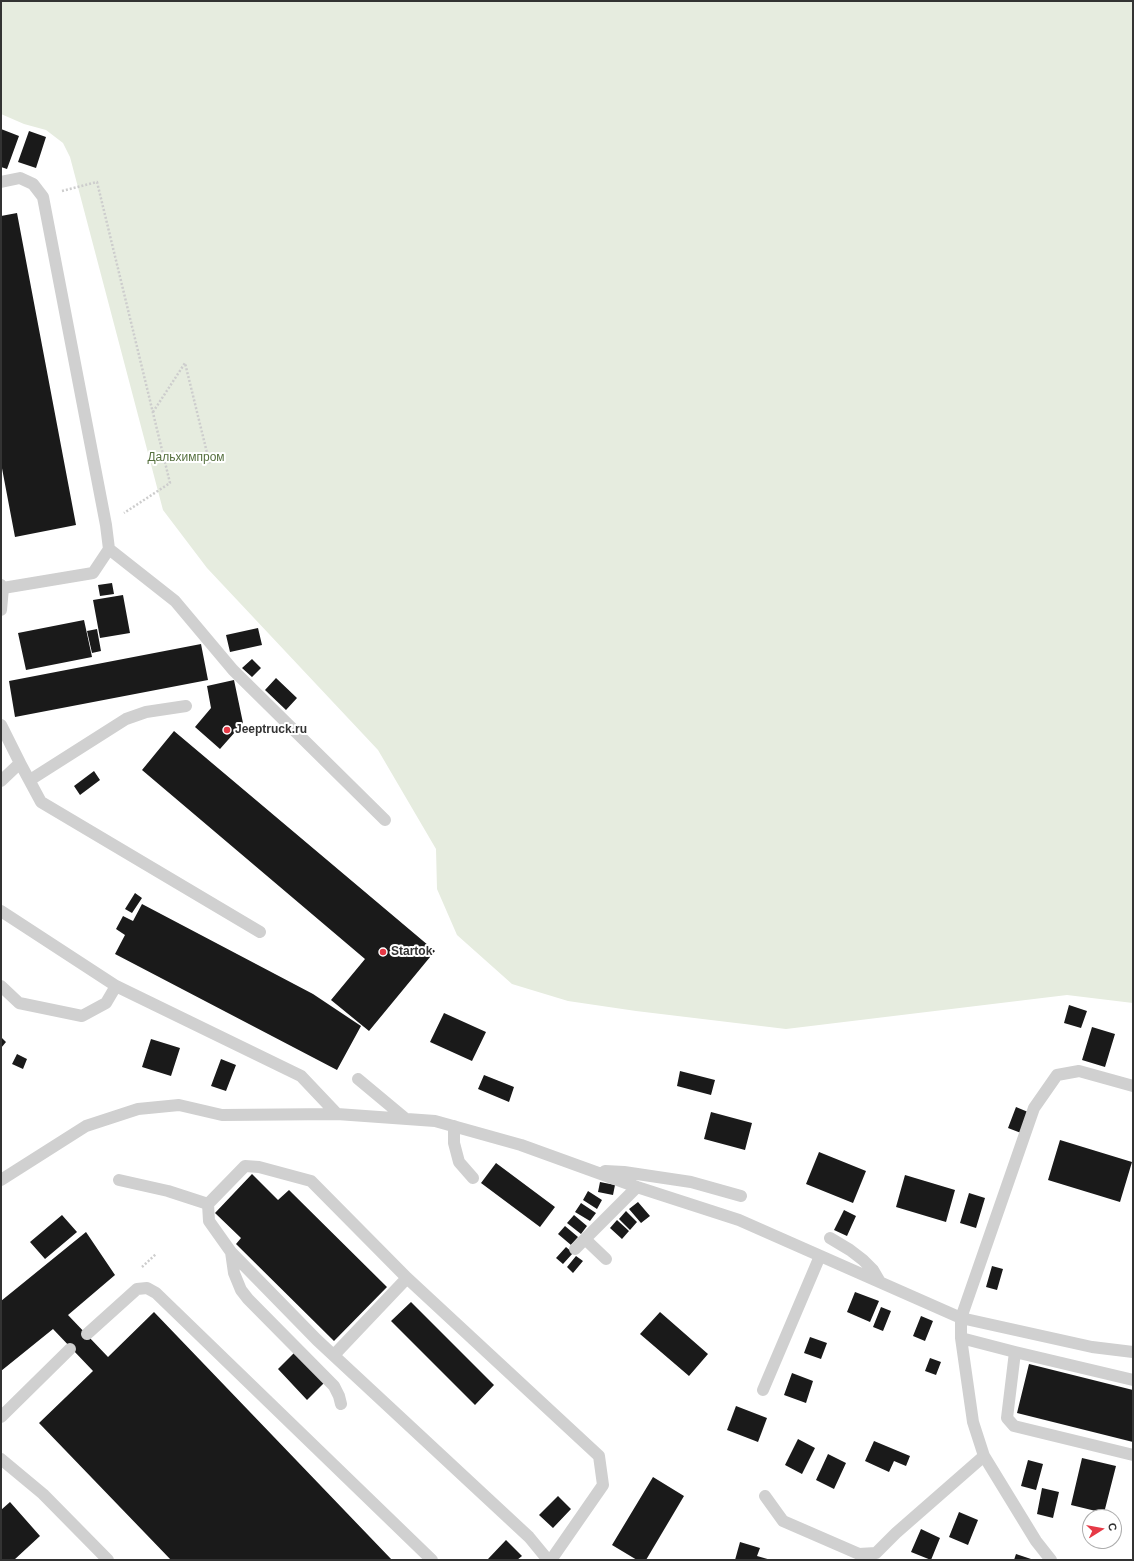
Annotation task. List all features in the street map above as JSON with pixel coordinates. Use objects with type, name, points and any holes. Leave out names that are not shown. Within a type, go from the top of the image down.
[{"type":"lane","points":[[1,182],[20,178],[33,184],[44,196],[106,525],[109,549],[93,573],[2,586],[1,610]]},
{"type":"lane","points":[[109,549],[175,601],[233,670],[385,820]]},
{"type":"lane","points":[[30,780],[136,714],[186,706]]},
{"type":"lane","points":[[1,724],[41,802],[260,932]]},
{"type":"lane","points":[[1,781],[20,763]]},
{"type":"lane","points":[[1,911],[116,986],[301,1076],[337,1114]]},
{"type":"lane","points":[[1,986],[19,1003],[82,1016],[106,1003],[116,986]]},
{"type":"lane","points":[[1051,1560],[1036,1541],[984,1456],[973,1422],[961,1338],[961,1318],[1034,1108],[1057,1075],[1079,1070],[1133,1086]]},
{"type":"lane","points":[[358,1079],[406,1119]]},
{"type":"lane","points":[[1,1180],[86,1126],[138,1109],[179,1105],[222,1115],[337,1114],[435,1121],[521,1144],[637,1187],[739,1220],[961,1318],[1092,1347],[1133,1352]]},
{"type":"lane","points":[[454,1126],[454,1144],[459,1162],[474,1178]]},
{"type":"lane","points":[[245,1166],[259,1167],[310,1180],[407,1278],[599,1456],[603,1485],[550,1560],[528,1537],[317,1340],[231,1252],[209,1221],[208,1204],[245,1166]]},
{"type":"lane","points":[[594,1171],[624,1172],[662,1177],[690,1182],[741,1196]]},
{"type":"lane","points":[[119,1180],[168,1191],[208,1204]]},
{"type":"lane","points":[[575,1249],[637,1187]]},
{"type":"lane","points":[[830,1238],[864,1260],[880,1282]]},
{"type":"lane","points":[[585,1239],[606,1259]]},
{"type":"lane","points":[[231,1252],[234,1273],[241,1290],[248,1299],[334,1386],[340,1396],[340,1404]]},
{"type":"lane","points":[[763,1390],[820,1256]]},
{"type":"lane","points":[[334,1355],[407,1278]]},
{"type":"lane","points":[[87,1334],[137,1288],[147,1288],[156,1293],[432,1560]]},
{"type":"lane","points":[[961,1338],[1133,1380]]},
{"type":"lane","points":[[1,1417],[70,1349]]},
{"type":"lane","points":[[1015,1352],[1007,1418],[1014,1426],[1133,1454]]},
{"type":"lane","points":[[765,1496],[783,1521],[860,1554],[876,1553],[896,1533],[984,1456]]},
{"type":"lane","points":[[1,1459],[43,1494],[108,1560]]},
{"type":"path","points":[[44,196],[97,182],[170,483],[106,525]]},
{"type":"path","points":[[153,412],[185,363],[210,465]]},
{"type":"path","points":[[142,1266],[156,1254]]},
{"type":"green space","name":"Дальхимпром","points":[[1,1],[1133,1],[1133,1003],[1067,995],[786,1029],[636,1011],[568,1001],[512,984],[457,935],[437,889],[436,849],[378,750],[207,568],[163,510],[70,157],[63,143],[46,130],[24,124],[1,114]]},
{"type":"building","points":[[1,129],[19,136],[7,169],[1,167]]},
{"type":"building","points":[[29,131],[46,137],[36,168],[18,162]]},
{"type":"building","points":[[17,213],[76,525],[15,537],[1,463],[1,216]]},
{"type":"building","points":[[112,583],[114,594],[100,596],[98,585]]},
{"type":"building","points":[[123,595],[130,633],[100,638],[93,600]]},
{"type":"building","points":[[84,620],[92,657],[26,670],[18,633]]},
{"type":"building","points":[[258,628],[262,645],[230,652],[226,635]]},
{"type":"building","points":[[97,629],[101,651],[92,653],[87,631]]},
{"type":"building","points":[[201,644],[208,680],[15,717],[9,681]]},
{"type":"building","points":[[252,659],[261,668],[252,677],[242,668]]},
{"type":"building","points":[[276,678],[297,698],[286,710],[265,690]]},
{"type":"building","points":[[234,680],[243,723],[220,749],[195,727],[211,708],[207,686]]},
{"type":"building","points":[[174,731],[435,951],[369,1031],[331,1000],[365,959],[142,770]]},
{"type":"building","points":[[94,771],[100,780],[80,795],[74,786]]},
{"type":"building","points":[[135,893],[142,898],[132,913],[125,909]]},
{"type":"building","points":[[142,904],[313,994],[361,1026],[337,1070],[115,954],[125,935],[116,929],[123,916],[133,921]]},
{"type":"building","points":[[1069,1005],[1087,1011],[1081,1028],[1064,1023]]},
{"type":"building","points":[[444,1013],[486,1032],[472,1061],[430,1042]]},
{"type":"building","points":[[1092,1027],[1115,1034],[1105,1067],[1082,1060]]},
{"type":"building","points":[[1,1037],[6,1042],[1,1048]]},
{"type":"building","points":[[151,1039],[180,1048],[171,1076],[142,1067]]},
{"type":"building","points":[[17,1054],[27,1059],[23,1069],[12,1064]]},
{"type":"building","points":[[221,1059],[236,1065],[226,1091],[211,1086]]},
{"type":"building","points":[[680,1071],[715,1080],[711,1095],[677,1086]]},
{"type":"building","points":[[484,1075],[514,1087],[509,1102],[478,1089]]},
{"type":"building","points":[[1016,1107],[1028,1112],[1021,1133],[1008,1128]]},
{"type":"building","points":[[711,1112],[752,1123],[745,1150],[704,1139]]},
{"type":"building","points":[[1060,1140],[1132,1162],[1120,1202],[1048,1180]]},
{"type":"building","points":[[819,1152],[866,1171],[853,1203],[806,1184]]},
{"type":"building","points":[[496,1163],[555,1207],[540,1227],[481,1183]]},
{"type":"building","points":[[252,1174],[278,1200],[289,1190],[387,1287],[334,1341],[236,1244],[241,1238],[215,1213]]},
{"type":"building","points":[[905,1175],[955,1190],[946,1222],[896,1207]]},
{"type":"building","points":[[600,1182],[615,1185],[613,1195],[598,1192]]},
{"type":"building","points":[[588,1191],[602,1200],[597,1209],[583,1200]]},
{"type":"building","points":[[969,1193],[985,1198],[976,1228],[960,1223]]},
{"type":"building","points":[[638,1202],[650,1216],[641,1223],[629,1209]]},
{"type":"building","points":[[581,1203],[596,1213],[590,1221],[575,1212]]},
{"type":"building","points":[[844,1210],[856,1216],[847,1236],[834,1230]]},
{"type":"building","points":[[626,1211],[637,1222],[630,1230],[619,1219]]},
{"type":"building","points":[[62,1215],[77,1232],[45,1259],[30,1242]]},
{"type":"building","points":[[574,1215],[587,1226],[581,1234],[567,1223]]},
{"type":"building","points":[[617,1220],[629,1231],[622,1239],[610,1228]]},
{"type":"building","points":[[565,1226],[578,1237],[571,1245],[558,1234]]},
{"type":"building","points":[[86,1232],[115,1275],[68,1315],[108,1357],[154,1312],[392,1560],[171,1560],[39,1423],[93,1371],[53,1329],[1,1371],[1,1301]]},
{"type":"building","points":[[566,1247],[573,1253],[563,1264],[556,1258]]},
{"type":"building","points":[[576,1256],[583,1261],[573,1273],[567,1267]]},
{"type":"building","points":[[992,1266],[1003,1269],[997,1290],[986,1287]]},
{"type":"building","points":[[855,1292],[879,1301],[870,1322],[847,1312]]},
{"type":"building","points":[[411,1302],[494,1385],[475,1405],[391,1321]]},
{"type":"building","points":[[881,1307],[891,1311],[883,1331],[873,1327]]},
{"type":"building","points":[[660,1312],[708,1354],[689,1376],[640,1334]]},
{"type":"building","points":[[921,1316],[933,1321],[925,1341],[913,1336]]},
{"type":"building","points":[[810,1337],[827,1343],[821,1359],[804,1353]]},
{"type":"building","points":[[294,1353],[324,1383],[307,1400],[278,1369]]},
{"type":"building","points":[[930,1358],[941,1362],[936,1375],[925,1371]]},
{"type":"building","points":[[1029,1364],[1133,1390],[1133,1442],[1017,1413]]},
{"type":"building","points":[[792,1373],[813,1381],[806,1403],[784,1395]]},
{"type":"building","points":[[736,1406],[767,1418],[758,1442],[727,1430]]},
{"type":"building","points":[[798,1439],[815,1448],[802,1474],[785,1465]]},
{"type":"building","points":[[874,1441],[910,1456],[906,1466],[894,1461],[889,1472],[865,1461]]},
{"type":"building","points":[[828,1454],[846,1463],[834,1489],[816,1480]]},
{"type":"building","points":[[1082,1458],[1116,1466],[1105,1509],[1088,1509],[1071,1505]]},
{"type":"building","points":[[1028,1460],[1043,1464],[1036,1490],[1021,1486]]},
{"type":"building","points":[[653,1477],[684,1496],[646,1560],[637,1560],[612,1545]]},
{"type":"building","points":[[1042,1488],[1059,1492],[1053,1518],[1037,1514]]},
{"type":"building","points":[[558,1496],[571,1509],[553,1528],[539,1515]]},
{"type":"building","points":[[10,1502],[40,1536],[14,1560],[1,1560],[1,1510]]},
{"type":"building","points":[[959,1512],[978,1520],[968,1545],[949,1537]]},
{"type":"building","points":[[921,1529],[940,1538],[931,1560],[911,1552]]},
{"type":"building","points":[[506,1540],[522,1556],[517,1560],[488,1560],[488,1559]]},
{"type":"building","points":[[740,1542],[760,1548],[757,1556],[771,1560],[735,1560]]},
{"type":"building","points":[[1016,1554],[1034,1560],[1014,1560]]},
{"type":"place","name":"Jeeptruck.ru","points":[[227,730]]},
{"type":"place","name":"Startok","points":[[383,952]]}]
